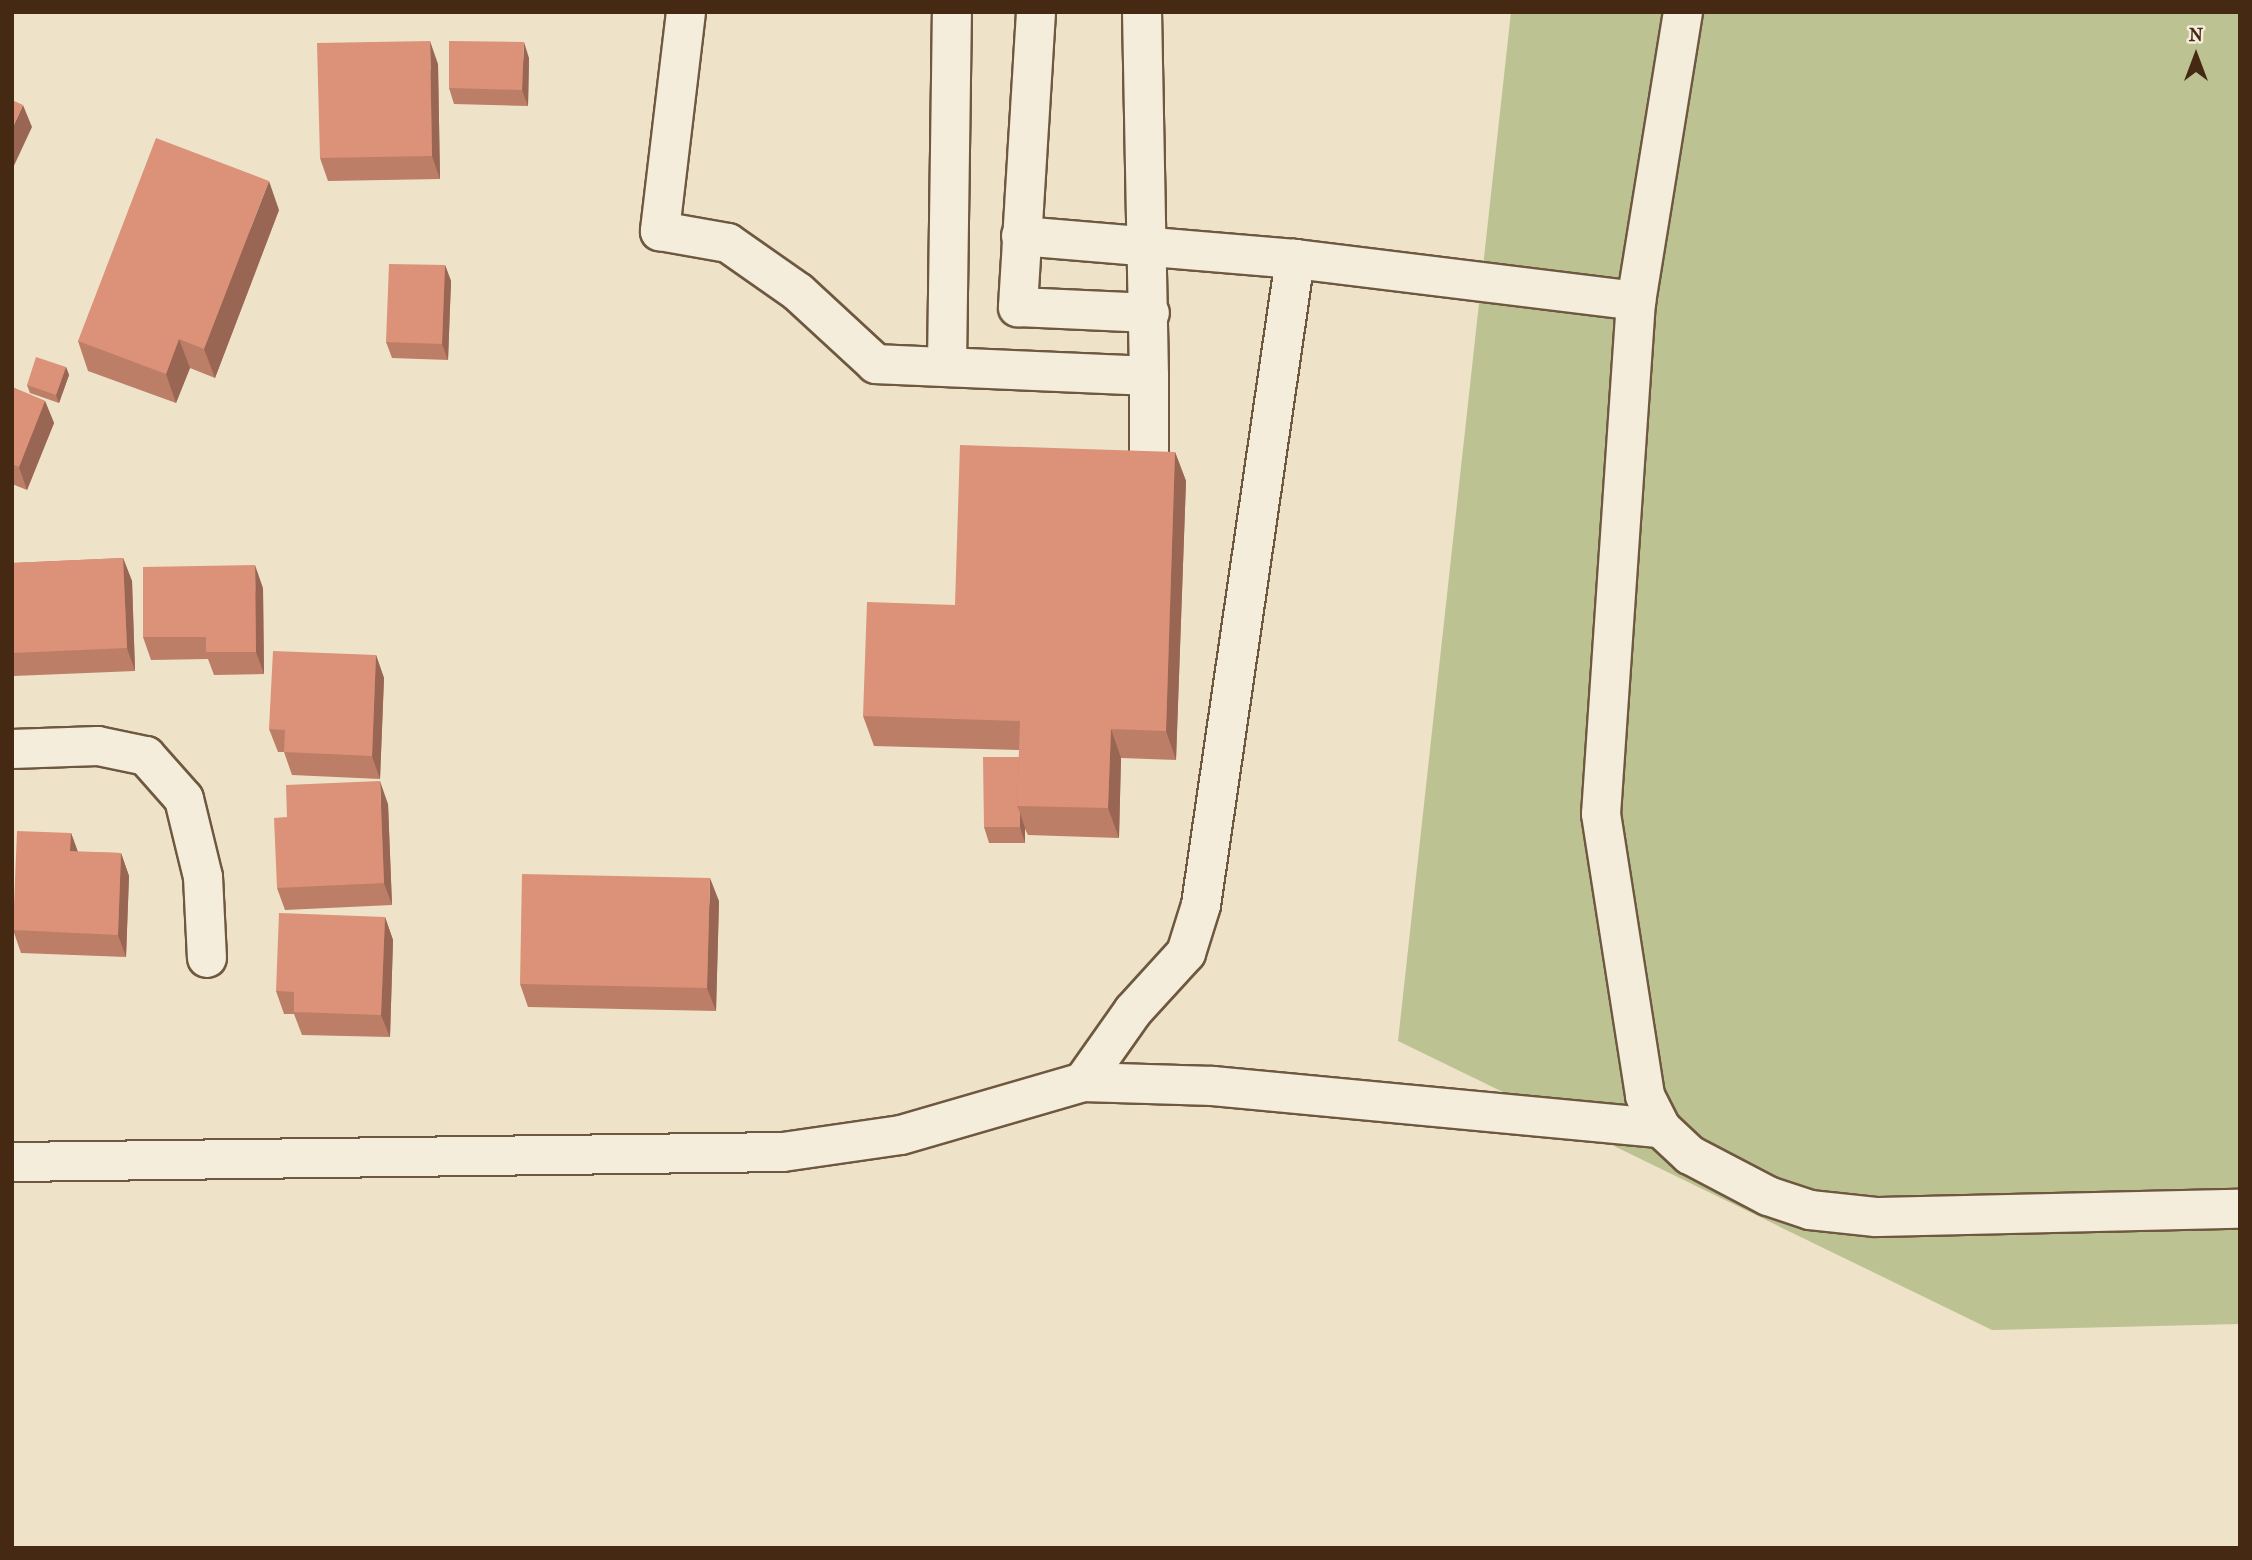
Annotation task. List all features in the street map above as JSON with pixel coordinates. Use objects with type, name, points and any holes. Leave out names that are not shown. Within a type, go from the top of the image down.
[{"type":"street","points":[[686,12],[660,232],[729,243],[798,292],[876,364],[947,365],[1149,376]]},
{"type":"street","points":[[947,365],[951,12]]},
{"type":"street","points":[[1036,12],[1020,236],[1018,307],[1150,313]]},
{"type":"street","points":[[1142,12],[1151,245],[1149,475]]},
{"type":"street","points":[[1683,12],[1636,301],[1601,814],[1645,1096],[1661,1128],[1725,1176],[1810,1210],[1876,1217],[2240,1209]]},
{"type":"street","points":[[1020,236],[1295,259],[1636,301]]},
{"type":"street","points":[[1083,1082],[1133,1011],[1186,953],[1200,905],[1295,259]]},
{"type":"street","points":[[12,749],[98,746],[146,756],[184,799],[202,877],[207,958]]},
{"type":"street","points":[[12,1162],[783,1152],[901,1135],[1083,1082],[1213,1086],[1661,1128]]},
{"type":"green space","points":[[1511,12],[2240,12],[2240,1324],[1992,1330],[1398,1041]]},
{"type":"building","points":[[430,41],[432,156],[320,158],[317,43]]},
{"type":"building","points":[[449,41],[524,42],[522,90],[449,88]]},
{"type":"building","points":[[12,100],[23,105],[12,129]]},
{"type":"building","points":[[156,138],[269,181],[204,349],[179,339],[166,374],[78,341]]},
{"type":"building","points":[[389,264],[445,265],[442,344],[386,342]]},
{"type":"building","points":[[36,357],[66,367],[56,395],[27,385]]},
{"type":"building","points":[[12,387],[45,401],[19,467],[12,464]]},
{"type":"building","points":[[960,445],[1175,452],[1166,731],[1111,729],[1108,808],[1017,806],[1020,721],[863,716],[867,602],[955,605]]},
{"type":"building","points":[[123,558],[127,648],[12,653],[12,563]]},
{"type":"building","points":[[255,565],[256,652],[206,652],[206,637],[143,637],[143,567]]},
{"type":"building","points":[[273,651],[376,655],[372,756],[284,752],[285,730],[269,729]]},
{"type":"building","points":[[983,757],[1019,757],[1017,806],[1020,827],[984,827]]},
{"type":"building","points":[[380,781],[384,883],[277,888],[274,818],[287,817],[286,785]]},
{"type":"building","points":[[17,831],[71,833],[70,851],[121,853],[118,935],[13,930]]},
{"type":"building","points":[[522,874],[710,878],[707,988],[520,984]]},
{"type":"building","points":[[279,913],[385,917],[381,1015],[294,1012],[294,992],[276,991]]}]
